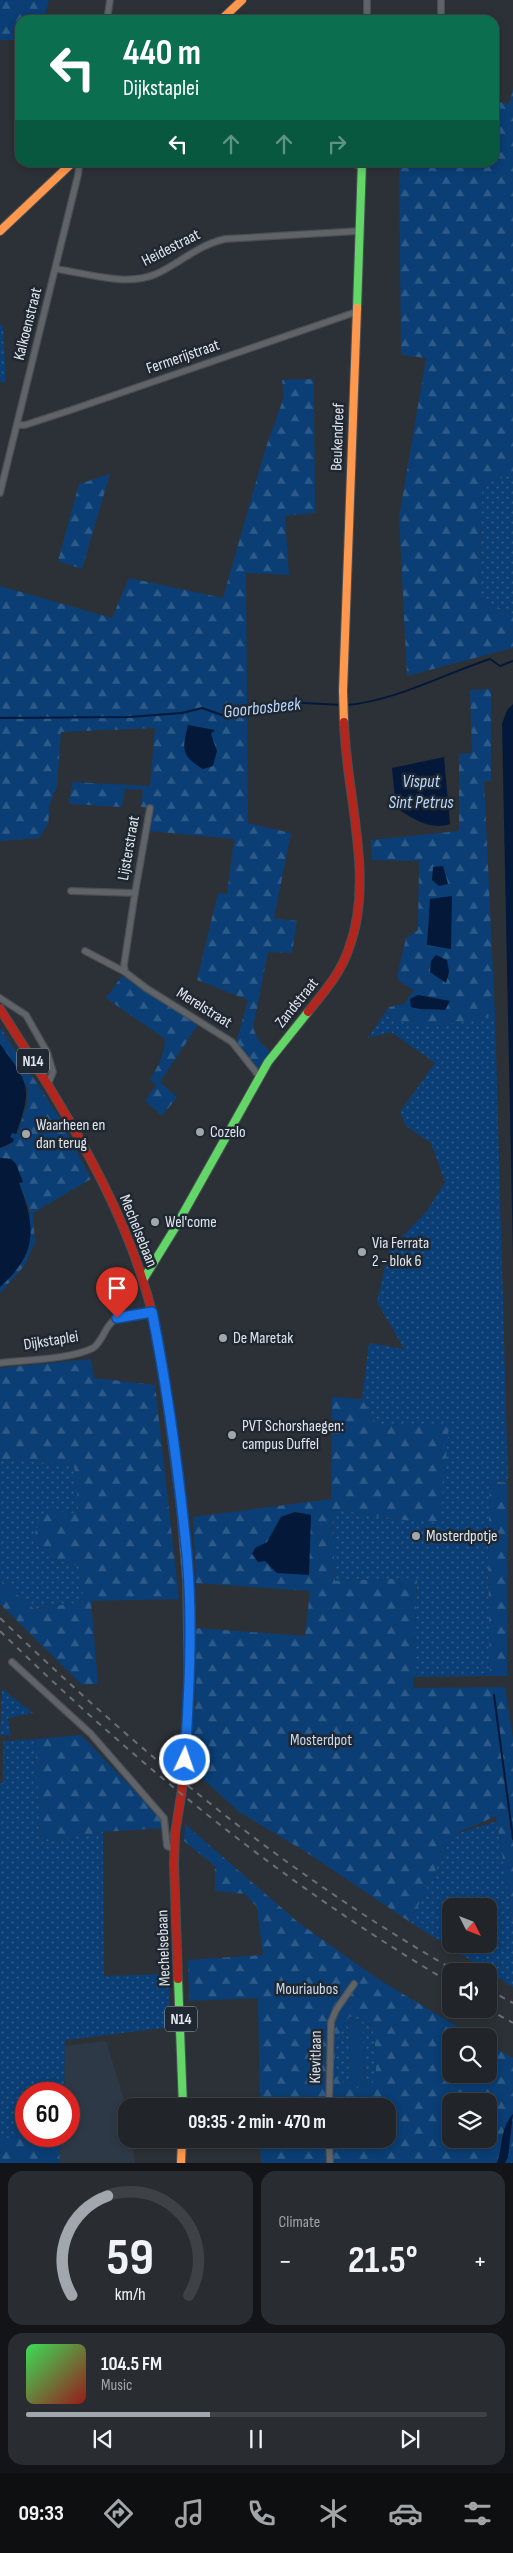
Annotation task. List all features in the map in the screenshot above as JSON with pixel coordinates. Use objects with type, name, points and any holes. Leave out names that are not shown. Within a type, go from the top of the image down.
[{"type":"street","points":[[108,15],[110,0]]},
{"type":"street","points":[[227,15],[242,0]]},
{"type":"street","points":[[366,15],[367,0]]},
{"type":"street","points":[[440,15],[441,0]]},
{"type":"street","points":[[0,231],[70,167]]},
{"type":"street","name":"Kalkoenstraat","points":[[0,493],[56,269],[79,167]]},
{"type":"street","name":"Beukendreef","points":[[343,712],[362,167]]},
{"type":"street","name":"Heidestraat","points":[[56,269],[122,278],[138,278],[157,273],[205,245],[225,239],[244,236],[359,232]]},
{"type":"street","name":"Fermerijstraat","points":[[18,424],[26,425],[356,312]]},
{"type":"street","name":"Zandstraat","points":[[143,1280],[175,1228],[259,1076],[276,1050],[339,971],[349,950],[357,924],[359,896],[356,816],[346,760],[343,712]]},
{"type":"street","name":"Lijsterstraat","points":[[135,893],[150,808]]},
{"type":"street","points":[[71,890],[135,893],[124,965],[125,972]]},
{"type":"street","name":"Merelstraat","points":[[86,951],[125,972],[146,988],[227,1038],[259,1076]]},
{"type":"street","points":[[0,998],[26,1015],[47,1052],[53,1072],[48,1084]]},
{"type":"street","name":"Mechelsebaan","points":[[0,1009],[48,1084],[114,1203],[143,1280],[152,1312],[164,1374],[187,1557],[189,1695],[185,1770],[174,1849],[183,2098]]},
{"type":"street","name":"Dijkstaplei","points":[[0,1363],[56,1357],[92,1348],[98,1344],[110,1323],[117,1318],[152,1312]]},
{"type":"street","name":"Mechelsebaan","points":[[12,1662],[92,1734],[164,1818],[167,1846],[174,1849]]},
{"type":"street","name":"Kievitlaan","points":[[329,2098],[331,2022],[336,2010],[354,1984]]},
{"type":"street","points":[[181,2163],[182,2148]]},
{"type":"street","points":[[329,2148],[330,2163]]},
{"type":"shaded area","points":[[106,2041],[124,2098],[118,2098],[118,2148],[133,2148],[135,2163],[59,2163],[60,2147],[80,2147],[80,2082],[64,2082],[65,2046]]},
{"type":"green space","points":[[0,0],[49,0],[45,15],[15,15],[15,40],[0,40]]},
{"type":"green space","points":[[513,88],[513,474],[482,485],[479,599],[513,614],[513,648],[407,676],[399,518],[426,358],[401,355],[399,167],[499,167],[499,102],[509,104]]},
{"type":"green space","points":[[0,325],[3,325],[6,382],[0,382]]},
{"type":"green space","points":[[314,379],[315,513],[285,516],[289,575],[246,573],[248,823],[291,833],[274,918],[297,921],[292,953],[268,952],[253,1028],[259,1041],[271,1053],[257,1069],[236,1043],[248,1000],[197,980],[218,893],[227,894],[234,839],[149,831],[153,808],[141,807],[143,790],[125,789],[122,807],[69,804],[72,782],[150,786],[155,728],[61,732],[57,786],[50,804],[48,824],[39,838],[0,841],[0,586],[112,618],[129,578],[223,598],[265,450],[284,397],[282,380]]},
{"type":"green space","points":[[110,474],[82,569],[58,561],[79,484]]},
{"type":"green space","points":[[513,474],[513,614],[479,599],[482,485]]},
{"type":"green space","points":[[491,689],[491,781],[484,781],[495,1015],[443,1024],[429,1025],[403,1022],[391,1019],[389,1007],[404,1004],[414,990],[400,982],[397,976],[406,938],[418,930],[419,861],[372,860],[371,840],[459,831],[459,754],[472,753],[470,690]],"holes":[[[430,899],[451,949],[428,945]]]},
{"type":"green space","points":[[122,976],[199,1023],[160,1082],[177,1097],[162,1116],[145,1101],[156,1085],[150,1079],[164,1050],[165,1039],[106,998]]},
{"type":"green space","points":[[389,1007],[391,1019],[464,1021],[495,1015],[508,1482],[490,1481],[488,1553],[490,1676],[413,1677],[417,1579],[335,1581],[332,1515],[338,1510],[404,1520],[449,1425],[377,1425],[362,1399],[369,1343],[404,1349],[377,1302],[389,1250],[427,1211],[445,1182],[431,1143],[406,1126],[400,1112],[435,1063],[391,1032],[368,1038]]},
{"type":"green space","points":[[0,1027],[59,1117],[91,1179],[33,1213],[35,1243],[24,1266],[0,1293],[0,1287],[28,1252],[30,1211],[19,1183],[23,1182],[11,1159],[0,1158],[0,1148],[9,1146],[12,1133],[17,1134],[27,1105],[28,1089],[0,1044]]},
{"type":"green space","points":[[91,1359],[94,1378],[155,1385],[179,1599],[91,1601],[98,1684],[82,1685],[0,1604],[0,1580],[34,1609],[84,1602],[79,1566],[50,1558],[34,1535],[45,1510],[79,1514],[74,1465],[0,1459],[0,1368]]},
{"type":"green space","name":"Mosterdpot","points":[[332,1397],[362,1399],[377,1425],[449,1425],[440,1522],[404,1520],[338,1510],[332,1516],[335,1581],[417,1578],[413,1688],[505,1687],[513,1739],[513,1921],[496,1816],[453,1835],[410,1922],[303,1850],[239,1812],[190,1767],[196,1688],[196,1628],[305,1636],[310,1591],[196,1583],[193,1517],[331,1499]]},
{"type":"green space","points":[[0,1459],[74,1465],[79,1514],[50,1558],[79,1566],[84,1602],[34,1609],[0,1580]]},
{"type":"green space","points":[[490,1481],[508,1483],[507,1676],[490,1676],[488,1553]]},
{"type":"green space","points":[[2,1689],[33,1713],[8,1718],[11,1736],[0,1735]]},
{"type":"green space","points":[[81,1735],[160,1817],[163,1828],[103,1832],[41,1842],[35,1739]]},
{"type":"green space","points":[[35,1739],[41,1842],[103,1832],[104,1976],[168,1974],[171,2027],[65,2040],[64,2082],[15,2082],[15,2129],[12,2140],[0,2136],[0,1783],[3,1783],[3,1741]]},
{"type":"green space","points":[[497,1821],[513,1921],[513,1987],[497,1977],[497,1963],[475,1963],[459,1953],[498,1952],[498,1898],[442,1898],[442,1942],[410,1922],[453,1835]]},
{"type":"green space","name":"Mouriaubos","points":[[185,1824],[299,1923],[378,1979],[460,2028],[442,2028],[442,2083],[497,2083],[497,2049],[513,2058],[513,2163],[261,2163],[260,2148],[396,2148],[396,2098],[260,2098],[258,1998],[189,2001],[188,1960],[263,1955],[257,1907],[245,1894],[215,1891],[215,1866],[184,1841]],"holes":[[[358,2016],[372,2025],[376,2053],[376,2081],[360,2088],[351,2087],[337,2078],[335,2061],[337,2040],[348,2017]]]},
{"type":"green space","points":[[358,2016],[372,2025],[376,2053],[376,2081],[361,2088],[347,2085],[337,2078],[336,2046],[339,2033],[347,2017]],"holes":[[[362,2021],[365,2084],[352,2086],[348,2022]]]},
{"type":"green space","points":[[362,2021],[365,2085],[352,2086],[348,2022]]},
{"type":"green space","points":[[15,2128],[15,2147],[60,2147],[59,2163],[0,2163],[0,2136],[12,2139]]},
{"type":"water","points":[[513,704],[513,1260],[502,724],[507,710]]},
{"type":"water","points":[[188,725],[215,730],[211,734],[217,751],[213,766],[203,769],[187,756],[184,746]]},
{"type":"water","name":"Visput Sint Petrus","points":[[444,757],[450,824],[443,826],[428,825],[396,808],[392,768]]},
{"type":"water","points":[[443,866],[448,884],[439,886],[432,880],[433,867]]},
{"type":"water","points":[[452,896],[451,949],[427,945],[430,899]]},
{"type":"water","points":[[436,955],[447,960],[449,972],[446,983],[430,972],[431,961]]},
{"type":"water","points":[[418,995],[450,1001],[445,1010],[411,1007],[410,999]]},
{"type":"water","points":[[0,1044],[17,1068],[25,1086],[26,1095],[25,1106],[16,1134],[12,1133],[10,1137],[14,1139],[13,1142],[0,1148]]},
{"type":"water","points":[[0,1158],[11,1159],[16,1164],[23,1182],[19,1183],[29,1213],[30,1239],[21,1263],[0,1287]]},
{"type":"water","points":[[295,1512],[311,1515],[309,1575],[277,1573],[265,1561],[258,1562],[252,1554],[255,1548],[267,1542],[281,1517]]},
{"type":"water","points":[[513,2114],[508,2157],[505,2163],[497,2163],[504,2131]]},
{"type":"waterway","name":"Goorbosbeek","points":[[347,705],[401,693],[490,659],[500,666],[513,661]]},
{"type":"waterway","name":"Goorbosbeek","points":[[0,718],[129,717],[182,713],[202,708],[222,715],[285,702],[342,705]]},
{"type":"waterway","points":[[494,1695],[513,1839]]},
{"type":"railway","points":[[0,1618],[107,1717],[217,1809],[274,1853],[333,1894],[393,1934],[442,1963]]},
{"type":"railway","points":[[0,1631],[105,1729],[215,1821],[330,1906],[442,1978]]},
{"type":"railway","points":[[497,1994],[513,2003]]},
{"type":"railway","points":[[497,2014],[513,2023]]},
{"type":"traffic: fast","points":[[357,308],[362,167]]},
{"type":"traffic: fast","points":[[143,1280],[175,1228],[268,1062],[308,1012]]},
{"type":"traffic: fast","points":[[178,1979],[183,2098]]},
{"type":"traffic: slow","points":[[226,15],[242,0]]},
{"type":"traffic: slow","points":[[0,231],[68,167]]},
{"type":"traffic: slow","points":[[344,722],[343,691],[357,308]]},
{"type":"traffic: slow","points":[[163,1369],[181,1507],[187,1579]]},
{"type":"traffic: slow","points":[[181,2163],[182,2148]]},
{"type":"traffic: jam","points":[[308,1012],[332,982],[346,957],[356,921],[359,894],[359,865],[344,722]]},
{"type":"traffic: jam","points":[[0,1009],[53,1093],[78,1137],[102,1181],[123,1226],[140,1272],[154,1320],[163,1369]]},
{"type":"traffic: jam","points":[[178,1979],[174,1864],[175,1834],[185,1770],[189,1695],[187,1579]]},
{"type":"place","name":"Cozelo","points":[[200,1132]]},
{"type":"place","name":"Waarheen en dan terug","points":[[26,1134]]},
{"type":"place","name":"Wel'come","points":[[155,1222]]},
{"type":"place","name":"Via Ferrata 2 - blok 6","points":[[362,1252]]},
{"type":"place","name":"De Maretak","points":[[223,1338]]},
{"type":"place","name":"PVT Schorshaegen: campus Duffel","points":[[232,1435]]},
{"type":"place","name":"Mosterdpotje","points":[[416,1536]]},
{"type":"route","points":[[117,1318],[152,1312],[160,1345],[187,1557],[189,1695],[185,1760]]}]
